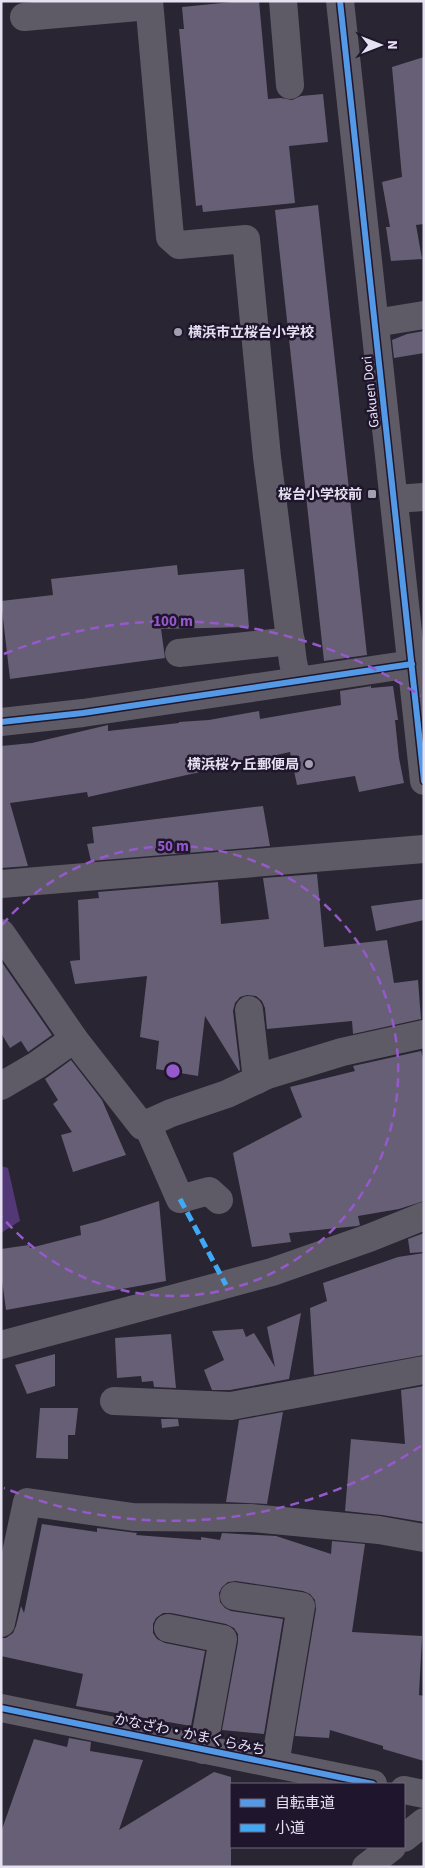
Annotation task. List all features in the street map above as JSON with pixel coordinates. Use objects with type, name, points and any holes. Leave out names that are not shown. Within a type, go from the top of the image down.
[{"type":"street","points":[[283,1],[290,85]]},
{"type":"street","name":"Gakuen Dori","points":[[340,1],[394,499],[416,675],[424,781]]},
{"type":"street","points":[[24,17],[149,3],[170,237],[179,245],[246,239],[267,457],[297,680]]},
{"type":"street","points":[[375,323],[424,315]]},
{"type":"street","points":[[394,499],[424,497]]},
{"type":"street","points":[[179,653],[291,641]]},
{"type":"street","points":[[1,722],[83,713],[297,680],[416,675]]},
{"type":"street","points":[[1,884],[424,849]]},
{"type":"street","points":[[1,933],[74,1039],[142,1126],[171,1113],[227,1094],[267,1075],[342,1052],[424,1034]]},
{"type":"street","points":[[249,1010],[257,1080]]},
{"type":"street","points":[[2,1084],[38,1065],[74,1039]]},
{"type":"street","points":[[147,1124],[180,1199],[209,1191],[219,1200]]},
{"type":"street","points":[[1,1345],[272,1272],[369,1238],[424,1216]]},
{"type":"street","points":[[114,1401],[231,1406],[424,1370]]},
{"type":"street","points":[[1,1623],[28,1502],[133,1517],[251,1518],[379,1530],[424,1538]]},
{"type":"street","points":[[234,1596],[301,1606],[275,1764]]},
{"type":"street","points":[[168,1628],[223,1639],[203,1750]]},
{"type":"street","name":"かなざわ・かまくらみち","points":[[1,1708],[368,1783]]},
{"type":"street","points":[[405,1790],[424,1794]]},
{"type":"street","points":[[405,1837],[424,1822]]},
{"type":"street","points":[[366,1867],[391,1848]]},
{"type":"shaded area","points":[[1,1166],[8,1168],[20,1221],[1,1233]]},
{"type":"building","points":[[259,1],[268,99],[281,98],[292,100],[301,96],[323,94],[328,142],[289,146],[295,203],[203,212],[202,205],[196,206],[179,29],[184,29],[182,7]]},
{"type":"building","points":[[424,57],[424,224],[416,225],[422,259],[391,261],[386,227],[390,227],[382,182],[402,177],[392,67]]},
{"type":"building","points":[[318,205],[367,655],[324,661],[275,210]]},
{"type":"building","points":[[424,331],[424,353],[394,358],[392,340],[407,334]]},
{"type":"building","points":[[177,565],[178,575],[244,569],[249,627],[161,629],[165,658],[10,679],[1,601],[53,595],[51,579]]},
{"type":"building","points":[[371,686],[371,688],[393,686],[398,720],[395,720],[399,758],[404,783],[359,792],[355,776],[297,785],[290,752],[88,797],[87,792],[10,803],[28,866],[1,868],[1,746],[32,743],[108,725],[108,731],[209,720],[259,711],[260,719],[341,705],[340,691]]},
{"type":"building","points":[[263,806],[270,846],[91,861],[87,844],[94,843],[92,827]]},
{"type":"building","points":[[317,874],[324,947],[387,940],[394,983],[418,980],[421,1019],[353,1034],[352,1021],[267,1029],[265,1008],[262,1001],[256,996],[247,995],[240,997],[235,1003],[233,1011],[240,1070],[205,1016],[198,1076],[156,1069],[159,1041],[140,1037],[147,976],[75,984],[70,961],[80,960],[78,900],[99,898],[98,892],[218,882],[221,924],[269,919],[263,878]]},
{"type":"building","points":[[424,899],[424,920],[376,931],[371,906]]},
{"type":"building","points":[[1,961],[52,1035],[28,1052],[21,1041],[10,1048],[1,1033]]},
{"type":"building","points":[[421,1051],[424,1061],[424,1201],[399,1209],[358,1216],[360,1225],[357,1226],[289,1233],[291,1242],[252,1247],[233,1153],[302,1117],[290,1087],[355,1071],[353,1066]]},
{"type":"building","points":[[71,1060],[102,1100],[126,1155],[73,1172],[61,1135],[72,1132],[53,1104],[58,1100],[45,1079]]},
{"type":"building","points":[[159,1201],[166,1281],[6,1310],[1,1273],[1,1249],[29,1245],[30,1248],[81,1235],[80,1226]]},
{"type":"building","points":[[424,1233],[424,1252],[410,1253],[408,1239]]},
{"type":"building","points":[[424,1253],[424,1355],[314,1375],[310,1308],[327,1301],[323,1283],[398,1257]]},
{"type":"building","points":[[301,1313],[289,1379],[230,1390],[212,1390],[204,1370],[224,1360],[212,1331],[243,1329],[246,1337],[254,1333],[275,1367],[267,1327]]},
{"type":"building","points":[[171,1334],[176,1388],[154,1387],[153,1381],[142,1382],[141,1376],[117,1378],[115,1338]]},
{"type":"building","points":[[55,1354],[55,1386],[27,1394],[15,1365]]},
{"type":"building","points":[[424,1386],[424,1522],[345,1511],[351,1439],[405,1444],[401,1390]]},
{"type":"building","points":[[40,1408],[78,1408],[75,1435],[68,1435],[68,1459],[36,1458]]},
{"type":"building","points":[[283,1412],[267,1504],[226,1502],[239,1420]]},
{"type":"building","points":[[161,1419],[178,1419],[179,1426],[162,1428]]},
{"type":"building","points":[[42,1524],[97,1532],[97,1528],[137,1533],[136,1535],[201,1540],[201,1537],[220,1540],[222,1533],[276,1536],[331,1554],[332,1541],[365,1544],[352,1632],[422,1636],[419,1695],[424,1696],[424,1761],[330,1730],[329,1738],[295,1736],[316,1609],[315,1600],[310,1594],[303,1591],[236,1581],[228,1582],[219,1593],[220,1602],[231,1611],[283,1619],[264,1734],[222,1730],[238,1642],[238,1634],[234,1628],[226,1624],[171,1613],[163,1613],[156,1618],[153,1624],[153,1633],[157,1639],[165,1643],[205,1651],[191,1726],[76,1706],[83,1674],[1,1656],[1,1638],[6,1638],[13,1633],[21,1606],[24,1613]]},
{"type":"building","points":[[69,1738],[91,1742],[90,1751],[143,1760],[119,1830],[214,1772],[231,1777],[231,1867],[1,1867],[1,1832],[34,1739],[67,1747]]},
{"type":"marked path","points":[[180,1199],[226,1285]]},
{"type":"cycle path","points":[[340,1],[424,781]]},
{"type":"cycle path","points":[[1,722],[83,713],[412,664]]},
{"type":"cycle path","points":[[1,1708],[368,1783]]},
{"type":"place","name":"横浜市立桜台小学校","points":[[178,332]]},
{"type":"place","name":"桜台小学校前","points":[[372,494]]},
{"type":"place","name":"横浜桜ヶ丘郵便局","points":[[309,764]]}]
